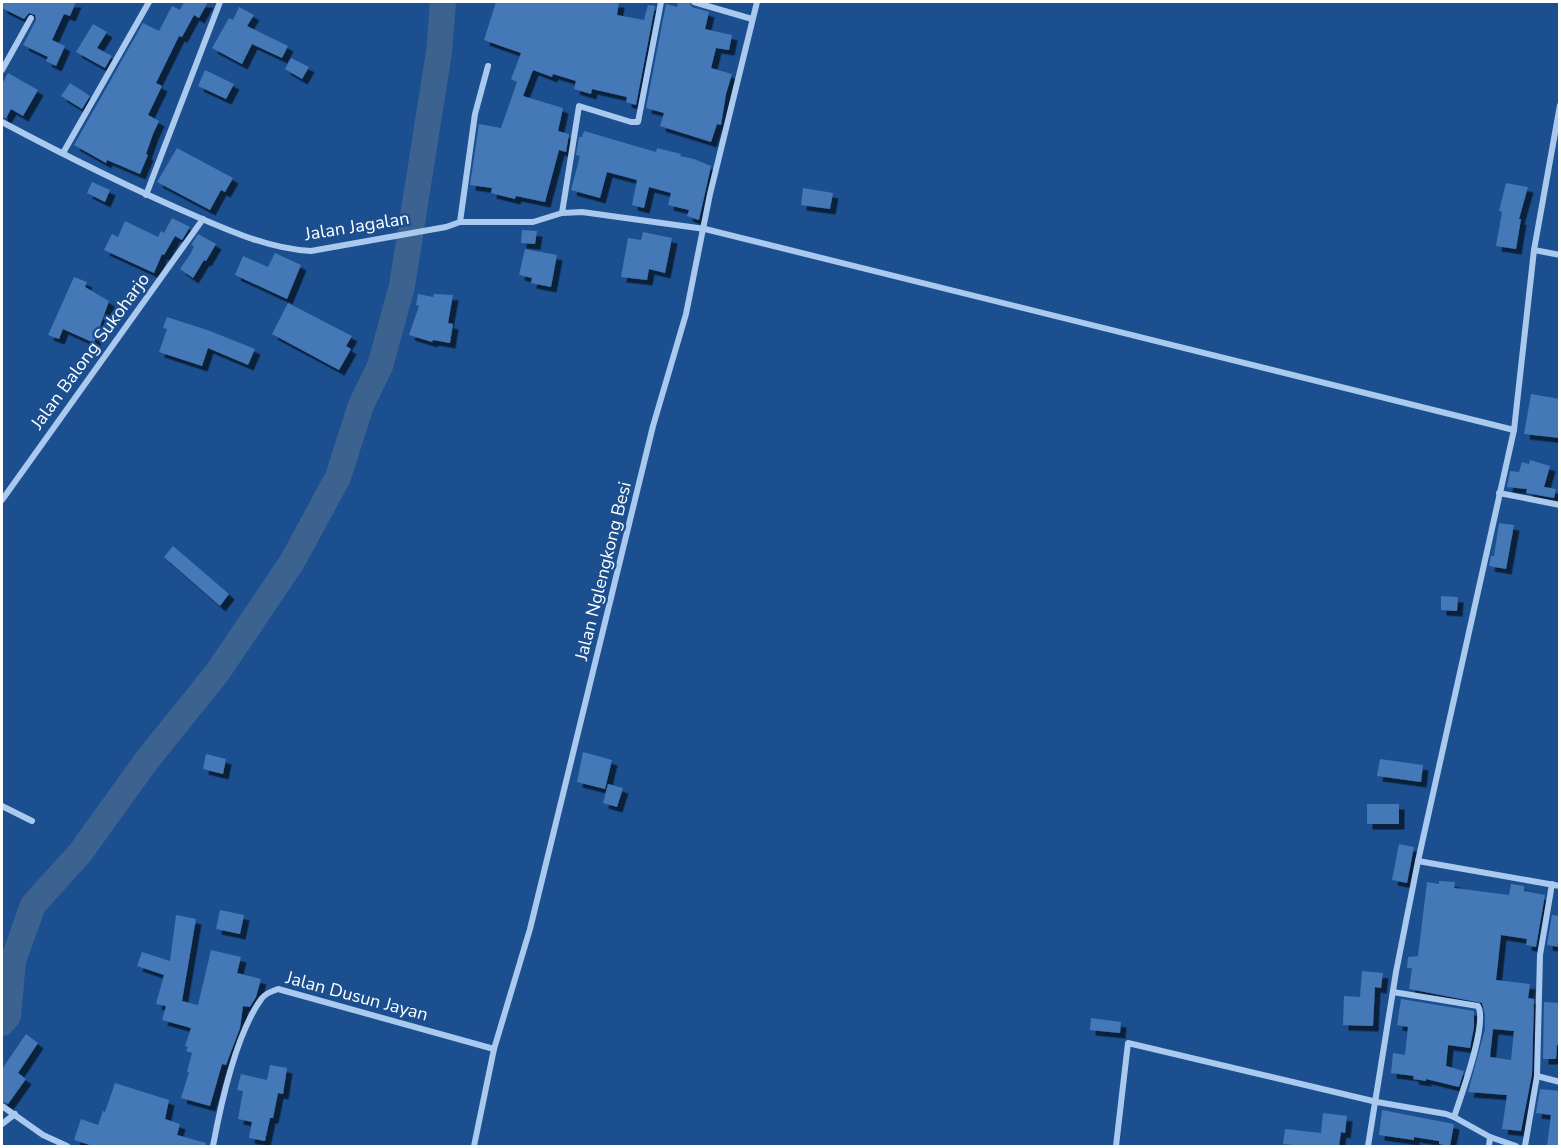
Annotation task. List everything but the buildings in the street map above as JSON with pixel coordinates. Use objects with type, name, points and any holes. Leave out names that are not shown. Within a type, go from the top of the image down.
[{"type":"street","points":[[63,153],[149,2]]},
{"type":"street","points":[[146,195],[220,2]]},
{"type":"street","points":[[562,213],[579,106],[638,122],[661,2]]},
{"type":"street","points":[[694,2],[752,19]]},
{"type":"street","name":"Jalan Nglengkong Besi","points":[[474,1146],[494,1049],[530,929],[653,426],[686,314],[705,229],[712,184],[756,2]]},
{"type":"street","points":[[2,70],[31,18]]},
{"type":"street","points":[[460,222],[475,114],[488,66]]},
{"type":"street","points":[[1368,1146],[1377,1102],[1393,992],[1418,861],[1515,430],[1534,250],[1560,105]]},
{"type":"street","name":"Jalan Jagalan","points":[[2,122],[146,195],[248,238],[299,250],[311,251],[446,227],[460,222],[533,222],[562,213],[582,212],[705,229],[1515,430]]},
{"type":"street","name":"Jalan Balong Sukoharjo","points":[[2,500],[203,219]]},
{"type":"street","points":[[1534,250],[1560,255]]},
{"type":"street","points":[[1499,493],[1560,505]]},
{"type":"street","points":[[2,806],[32,821]]},
{"type":"street","points":[[1418,861],[1560,885]]},
{"type":"street","points":[[1526,1146],[1538,1076],[1540,955],[1552,884]]},
{"type":"street","name":"Jalan Dusun Jayan","points":[[213,1146],[241,1039],[263,996],[278,989],[494,1049]]},
{"type":"street","points":[[1393,992],[1478,1005],[1480,1008],[1472,1066],[1454,1117]]},
{"type":"street","points":[[1116,1146],[1128,1043],[1377,1102],[1454,1117],[1490,1137],[1516,1146]]},
{"type":"street","points":[[1538,1076],[1560,1082]]},
{"type":"street","points":[[2,1106],[43,1135],[67,1146]]},
{"type":"street","points":[[2,1124],[15,1114]]},
{"type":"street","points":[[1489,1146],[1490,1137]]},
{"type":"waterway","points":[[2,1023],[8,1016],[13,961],[33,905],[80,853],[147,760],[217,673],[292,562],[338,477],[361,405],[380,366],[402,286],[439,52],[443,2]]}]
